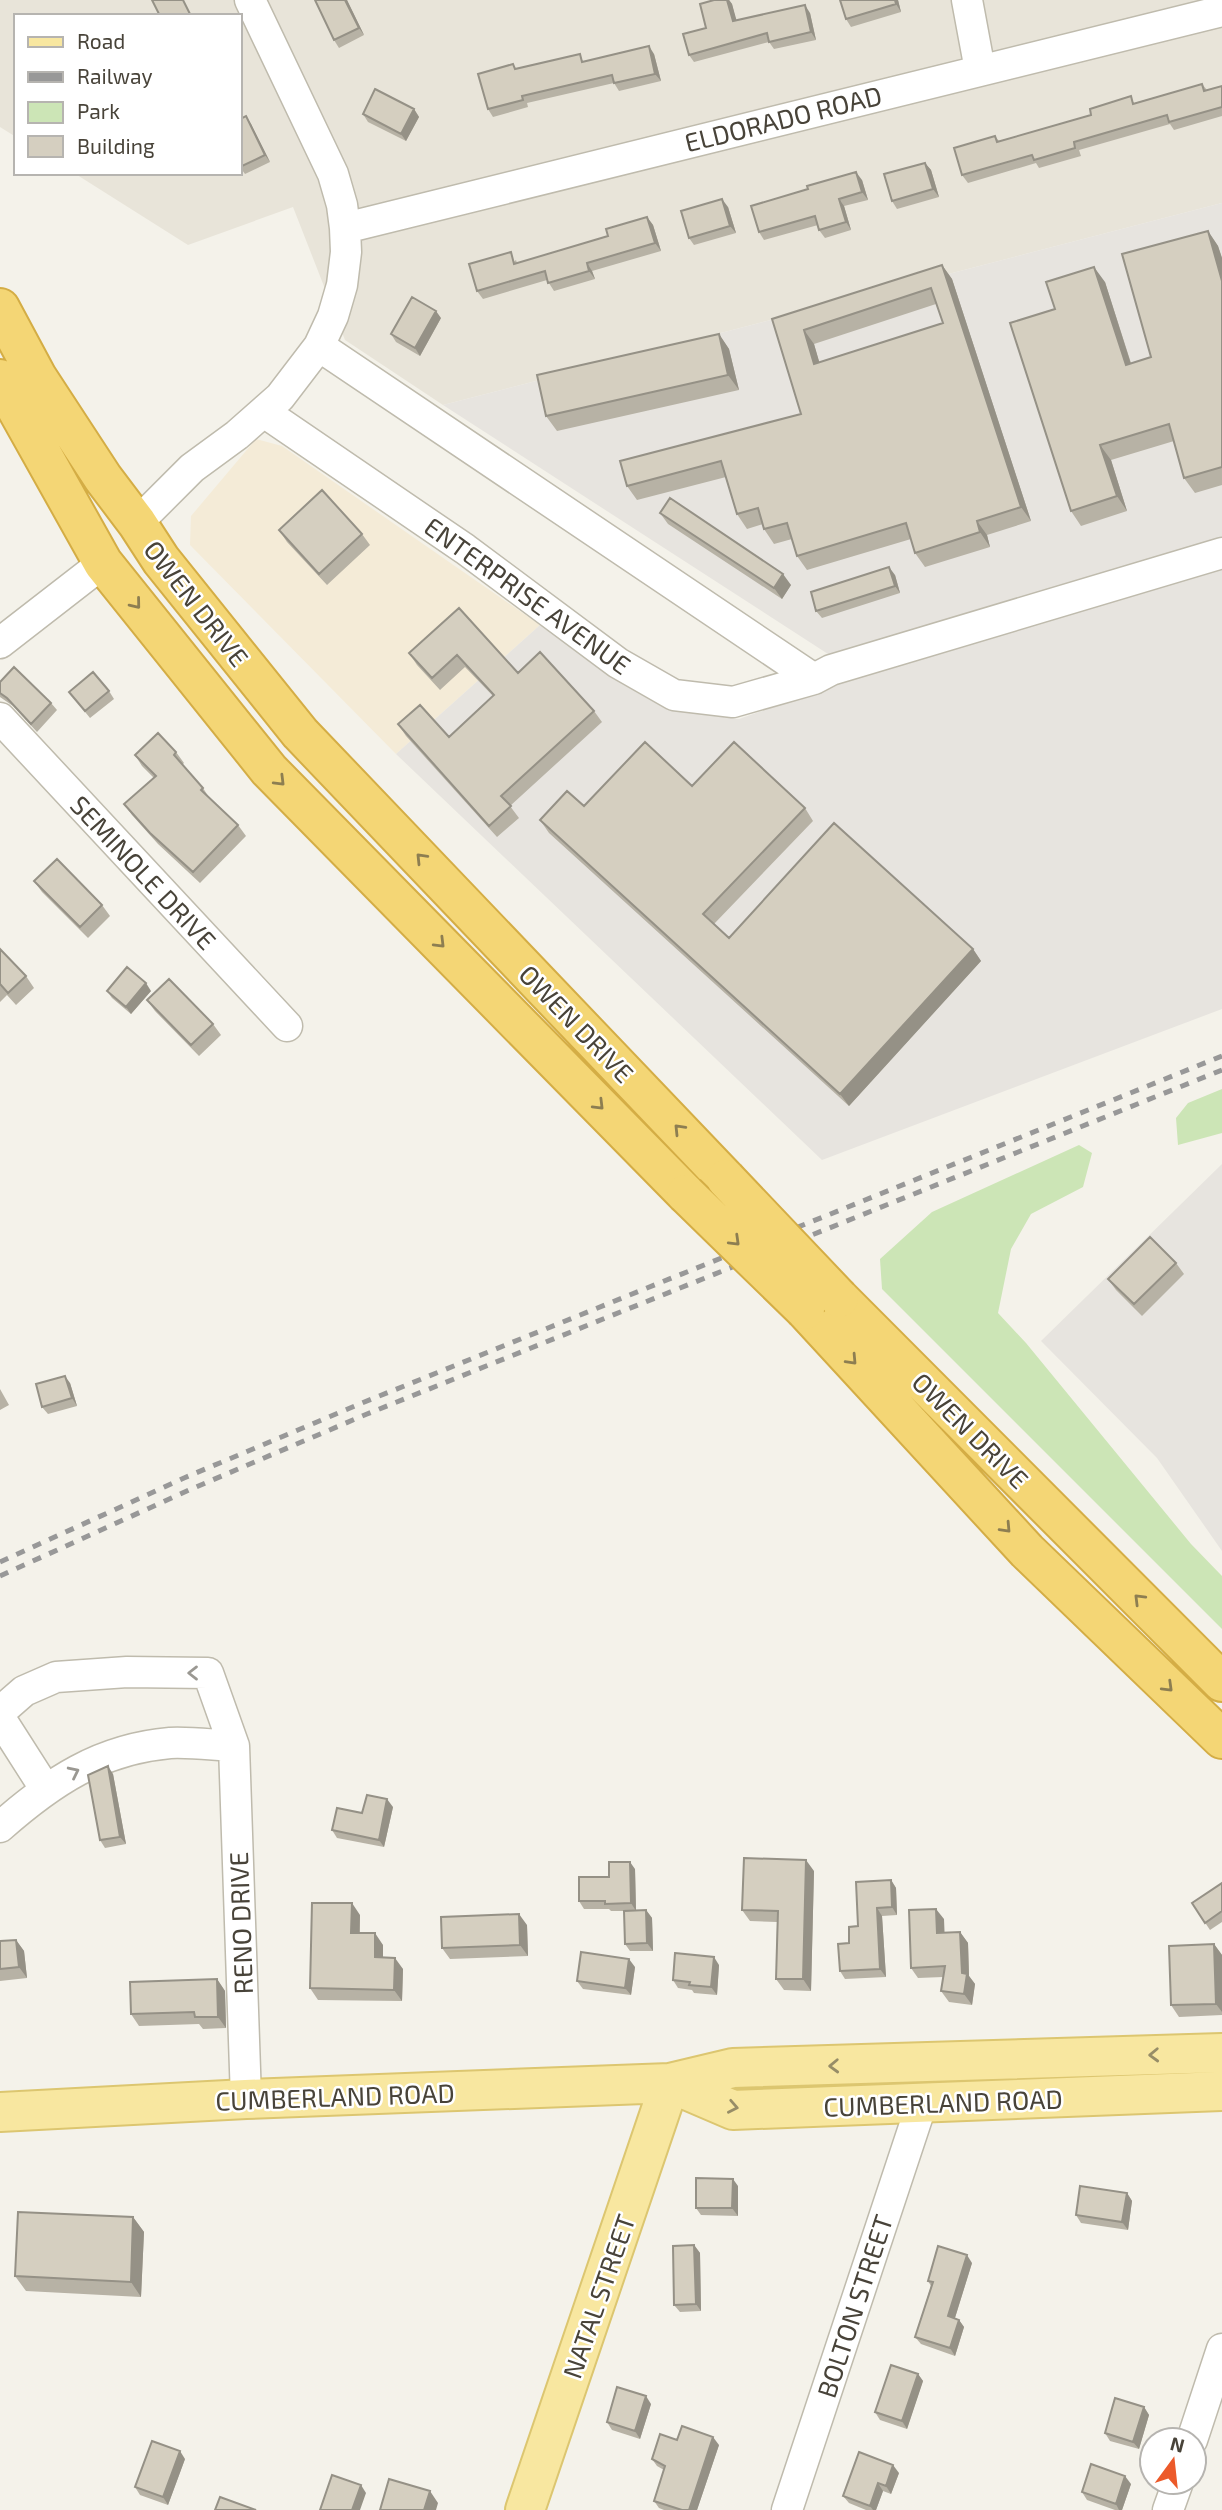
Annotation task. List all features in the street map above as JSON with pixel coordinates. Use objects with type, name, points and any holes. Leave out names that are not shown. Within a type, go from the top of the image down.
[{"type":"highway","name":"OWEN DRIVE","points":[[0,308],[37,377],[103,478],[161,560],[296,728],[726,1179],[822,1304],[1027,1550],[1222,1739]]},
{"type":"highway","points":[[0,354],[8,357],[59,447],[99,506],[116,523],[137,523]]},
{"type":"highway","name":"OWEN DRIVE","points":[[0,379],[103,563],[269,770],[687,1194],[822,1304],[1222,1682]]},
{"type":"highway","points":[[103,563],[129,554],[145,568],[254,709],[296,728]]},
{"type":"main road","name":"CUMBERLAND ROAD","points":[[0,2112],[246,2099],[670,2083],[733,2068],[1222,2053]]},
{"type":"main road","name":"CUMBERLAND ROAD","points":[[670,2083],[733,2110],[1222,2091]]},
{"type":"main road","name":"NATAL STREET","points":[[525,2510],[670,2083]]},
{"type":"street","points":[[137,523],[192,467],[237,435],[280,397],[319,346],[333,316],[342,285],[346,252],[345,228],[333,174],[250,0]]},
{"type":"street","points":[[967,0],[979,69]]},
{"type":"street","name":"ELDORADO ROAD","points":[[345,228],[1222,11]]},
{"type":"street","points":[[319,346],[814,679]]},
{"type":"street","name":"ENTERPRISE AVENUE","points":[[264,412],[465,549],[618,663],[674,695],[733,702],[814,679],[831,670],[1222,554]]},
{"type":"street","points":[[0,643],[103,563]]},
{"type":"street","name":"SEMINOLE DRIVE","points":[[0,718],[287,1026]]},
{"type":"street","name":"RENO DRIVE","points":[[0,1715],[24,1691],[56,1677],[127,1672],[208,1673],[234,1746],[246,2099]]},
{"type":"street","points":[[0,1715],[46,1790]]},
{"type":"street","points":[[0,1827],[64,1777],[112,1754],[170,1743],[234,1746]]},
{"type":"street","name":"BOLTON STREET","points":[[787,2510],[922,2103]]},
{"type":"street","points":[[1197,2426],[1222,2349]]},
{"type":"shaded area","points":[[0,0],[1222,0],[1222,203],[443,405],[345,340],[293,207],[188,245],[77,175],[242,175],[242,14],[14,14],[14,136],[0,127]]},
{"type":"shaded area","points":[[1222,203],[1222,1009],[822,1160],[396,754],[540,625],[655,701],[700,714],[739,719],[862,676],[443,405]]},
{"type":"shaded area","points":[[256,439],[282,446],[540,625],[396,754],[190,545],[191,516]]},
{"type":"shaded area","points":[[1222,1164],[1222,1551],[1157,1458],[1041,1341]]},
{"type":"green space","points":[[1222,1089],[1222,1133],[1178,1145],[1176,1118],[1188,1103]]},
{"type":"green space","points":[[1079,1145],[1092,1153],[1083,1187],[1031,1214],[1011,1249],[998,1313],[1026,1343],[1191,1544],[1222,1576],[1222,1629],[882,1289],[880,1259],[932,1212]]},
{"type":"building","points":[[152,0],[183,0],[190,14],[159,14]]},
{"type":"building","points":[[315,0],[345,0],[359,28],[334,40]]},
{"type":"building","points":[[727,0],[733,21],[805,5],[811,32],[769,42],[767,33],[689,55],[683,34],[706,28],[700,4]]},
{"type":"building","points":[[840,0],[895,0],[896,4],[846,19]]},
{"type":"building","points":[[649,46],[655,74],[614,83],[612,75],[522,96],[523,100],[488,109],[478,74],[513,64],[515,69],[580,54],[582,62]]},
{"type":"building","points":[[1202,84],[1204,91],[1222,86],[1222,107],[1169,122],[1167,115],[1074,142],[1075,148],[1034,160],[1032,155],[962,175],[954,148],[995,136],[997,142],[1091,115],[1090,109],[1131,96],[1133,104]]},
{"type":"building","points":[[375,89],[414,109],[401,134],[363,114]]},
{"type":"building","points":[[246,116],[265,155],[242,166],[242,118]]},
{"type":"building","points":[[925,163],[933,189],[892,201],[884,174]]},
{"type":"building","points":[[856,172],[862,192],[839,199],[846,222],[819,230],[815,216],[759,232],[751,206]]},
{"type":"building","points":[[722,199],[730,226],[689,238],[681,211]]},
{"type":"building","points":[[647,217],[655,243],[587,263],[589,271],[548,283],[545,271],[477,291],[469,264],[511,252],[514,264],[608,236],[606,229]]},
{"type":"building","points":[[1208,231],[1222,281],[1222,467],[1184,478],[1169,424],[1100,445],[1117,496],[1071,511],[1010,323],[1055,309],[1046,282],[1094,267],[1126,365],[1151,357],[1122,254]]},
{"type":"building","points":[[942,265],[1021,507],[977,521],[980,532],[915,553],[906,523],[797,556],[787,523],[764,529],[758,508],[737,514],[721,461],[627,486],[620,461],[801,414],[772,319]],"holes":[[[931,288],[943,323],[814,364],[804,330]]]},
{"type":"building","points":[[412,297],[436,311],[415,348],[391,334]]},
{"type":"building","points":[[719,334],[728,375],[546,416],[537,375]]},
{"type":"building","points":[[322,490],[362,534],[319,574],[279,530]]},
{"type":"building","points":[[670,498],[783,574],[774,588],[660,513]]},
{"type":"building","points":[[889,567],[895,586],[816,611],[811,592]]},
{"type":"building","points":[[459,608],[518,673],[540,652],[594,711],[501,796],[511,806],[489,826],[398,724],[420,705],[449,737],[494,695],[457,655],[432,678],[409,653]]},
{"type":"building","points":[[14,667],[51,703],[31,724],[0,693],[0,682]]},
{"type":"building","points":[[93,672],[109,691],[85,711],[69,692]]},
{"type":"building","points":[[158,733],[176,752],[174,755],[203,788],[201,790],[238,825],[193,872],[150,833],[124,804],[156,776],[135,755]]},
{"type":"building","points":[[645,742],[692,786],[734,742],[805,808],[703,914],[729,938],[834,823],[973,949],[840,1094],[540,820],[567,791],[584,806]]},
{"type":"building","points":[[57,859],[102,905],[80,927],[34,881]]},
{"type":"building","points":[[0,949],[26,976],[8,993],[0,984]]},
{"type":"building","points":[[127,967],[146,983],[126,1007],[107,991]]},
{"type":"building","points":[[169,979],[213,1024],[191,1045],[147,1000]]},
{"type":"building","points":[[1150,1237],[1176,1263],[1134,1304],[1108,1279]]},
{"type":"building","points":[[65,1376],[72,1398],[42,1407],[36,1384]]},
{"type":"building","points":[[108,1766],[120,1837],[100,1840],[88,1775]]},
{"type":"building","points":[[367,1795],[387,1799],[379,1840],[332,1830],[337,1808],[362,1813]]},
{"type":"building","points":[[744,1858],[806,1860],[803,1979],[776,1979],[778,1911],[742,1910]]},
{"type":"building","points":[[609,1862],[630,1862],[631,1903],[579,1901],[579,1877],[609,1877]]},
{"type":"building","points":[[891,1880],[892,1907],[877,1908],[880,1969],[840,1971],[838,1944],[849,1943],[849,1927],[858,1926],[856,1882]]},
{"type":"building","points":[[1222,1883],[1222,1911],[1205,1923],[1192,1903]]},
{"type":"building","points":[[312,1903],[352,1903],[351,1933],[375,1933],[375,1957],[395,1958],[394,1990],[310,1988]]},
{"type":"building","points":[[936,1909],[937,1933],[960,1932],[962,1973],[967,1974],[964,1994],[941,1991],[945,1966],[911,1968],[909,1910]]},
{"type":"building","points":[[646,1910],[647,1943],[625,1944],[624,1911]]},
{"type":"building","points":[[519,1914],[520,1945],[442,1948],[441,1917]]},
{"type":"building","points":[[16,1940],[19,1967],[0,1969],[0,1941]]},
{"type":"building","points":[[1214,1944],[1216,2004],[1171,2005],[1169,1946]]},
{"type":"building","points":[[581,1952],[629,1959],[625,1988],[577,1981]]},
{"type":"building","points":[[675,1953],[714,1957],[711,1987],[673,1980]]},
{"type":"building","points":[[217,1979],[218,2017],[195,2017],[194,2012],[131,2014],[130,1982]]},
{"type":"building","points":[[696,2178],[733,2179],[732,2208],[696,2208]]},
{"type":"building","points":[[1080,2186],[1127,2193],[1122,2222],[1076,2215]]},
{"type":"building","points":[[18,2212],[133,2217],[131,2282],[15,2276]]},
{"type":"building","points":[[694,2245],[696,2304],[674,2305],[673,2246]]},
{"type":"building","points":[[938,2246],[967,2255],[948,2316],[959,2320],[950,2348],[915,2337],[933,2282],[928,2281]]},
{"type":"building","points":[[891,2365],[918,2374],[902,2421],[875,2412]]},
{"type":"building","points":[[617,2387],[646,2396],[635,2431],[607,2422]]},
{"type":"building","points":[[1115,2398],[1144,2407],[1133,2442],[1105,2433]]},
{"type":"building","points":[[682,2426],[713,2437],[689,2510],[654,2501],[665,2466],[652,2459],[660,2434],[677,2440]]},
{"type":"building","points":[[152,2441],[180,2451],[163,2497],[135,2487]]},
{"type":"building","points":[[859,2452],[893,2465],[886,2486],[878,2483],[870,2506],[843,2496]]},
{"type":"building","points":[[1091,2464],[1125,2476],[1116,2504],[1082,2492]]},
{"type":"building","points":[[332,2475],[361,2485],[352,2510],[320,2510]]},
{"type":"building","points":[[389,2479],[430,2491],[424,2510],[380,2510]]},
{"type":"building","points":[[220,2497],[256,2510],[215,2510]]},
{"type":"railway","points":[[0,1562],[184,1478],[362,1403],[1222,1056]]},
{"type":"railway","points":[[0,1576],[189,1490],[367,1414],[1222,1070]]}]
